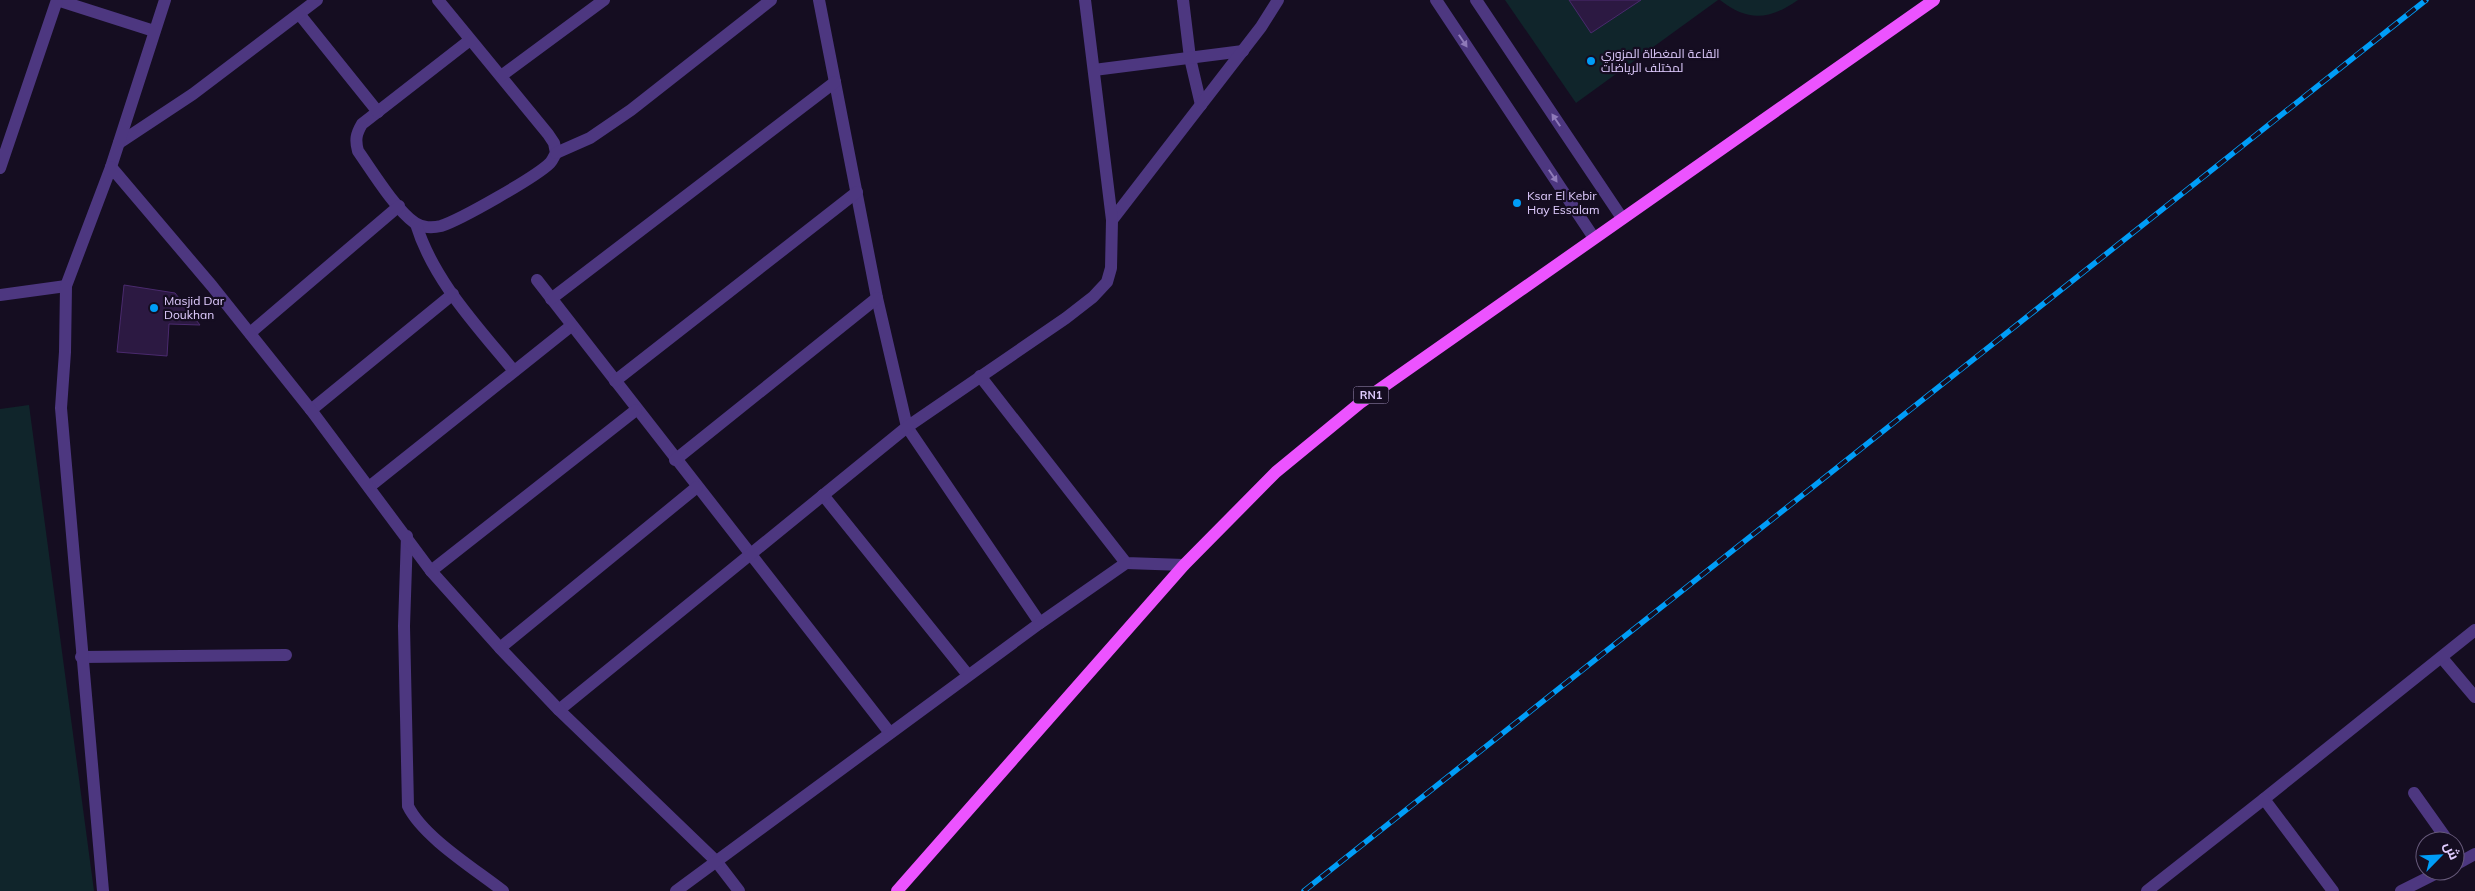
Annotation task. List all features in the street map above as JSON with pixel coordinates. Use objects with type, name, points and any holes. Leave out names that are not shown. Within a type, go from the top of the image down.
[{"type":"main road","name":"RN1","points":[[897,891],[1184,565],[1276,472],[1360,403],[1934,0]]},
{"type":"street","points":[[0,168],[57,0],[154,31]]},
{"type":"street","points":[[103,891],[60,408],[65,352],[66,286],[111,167],[164,0]]},
{"type":"street","points":[[118,142],[193,94],[300,15],[317,0]]},
{"type":"street","points":[[439,0],[548,134],[554,143],[556,153]]},
{"type":"street","points":[[501,76],[604,0]]},
{"type":"street","points":[[416,224],[429,227],[441,226],[458,219],[537,174],[551,162],[556,153],[590,138],[630,110],[771,0]]},
{"type":"street","points":[[820,0],[877,298],[907,427],[1040,623]]},
{"type":"street","points":[[559,710],[907,427],[1066,318],[1093,297],[1107,282],[1111,268],[1112,220],[1085,0]]},
{"type":"street","points":[[1183,0],[1190,58],[1201,105]]},
{"type":"street","points":[[1112,220],[1243,51],[1278,0]]},
{"type":"street","points":[[1436,0],[1594,238]]},
{"type":"street","points":[[1476,0],[1622,218]]},
{"type":"street","points":[[300,15],[378,112]]},
{"type":"street","points":[[470,40],[362,124],[357,132],[355,141],[358,151],[399,206],[416,224],[423,246],[453,294],[514,371]]},
{"type":"street","points":[[1094,70],[1243,51]]},
{"type":"street","points":[[551,299],[835,82]]},
{"type":"street","points":[[111,167],[250,333],[311,410],[407,536],[431,571],[559,710],[716,861],[739,891]]},
{"type":"street","points":[[615,381],[857,192]]},
{"type":"street","points":[[250,333],[399,206]]},
{"type":"street","points":[[537,280],[636,410],[890,733]]},
{"type":"street","points":[[0,295],[66,286]]},
{"type":"street","points":[[311,410],[453,294]]},
{"type":"street","points":[[675,460],[877,298]]},
{"type":"street","points":[[368,487],[571,326]]},
{"type":"street","points":[[980,376],[1126,563]]},
{"type":"street","points":[[431,571],[636,410]]},
{"type":"street","points":[[500,648],[697,487]]},
{"type":"street","points":[[824,495],[968,675]]},
{"type":"street","points":[[407,536],[404,626],[408,806],[425,830],[503,891]]},
{"type":"street","points":[[676,891],[968,675],[1126,563],[1184,565]]},
{"type":"street","points":[[2147,891],[2475,630]]},
{"type":"street","points":[[81,657],[286,656]]},
{"type":"street","points":[[2442,658],[2475,697]]},
{"type":"street","points":[[2414,793],[2441,831]]},
{"type":"street","points":[[2264,799],[2332,891]]},
{"type":"street","points":[[2401,891],[2421,886]]},
{"type":"shaded area","name":"القاعة المغطاة المزوري لمختلف الرياضات","points":[[1505,0],[1718,0],[1576,103]]},
{"type":"shaded area","points":[[1720,0],[1798,0],[1778,12],[1759,16],[1740,12]]},
{"type":"shaded area","points":[[29,405],[94,891],[0,891],[0,409]]},
{"type":"building","points":[[1569,0],[1641,0],[1591,33]]},
{"type":"building","name":"Masjid Dar Doukhan","points":[[124,285],[175,293],[200,325],[169,324],[167,356],[117,352]]},
{"type":"railway","points":[[1304,891],[2426,0]]},
{"type":"place","name":"القاعة المغطاة المزوري لمختلف الرياضات","points":[[1591,61]]},
{"type":"place","name":"Ksar El Kebir Hay Essalam","points":[[1517,203]]},
{"type":"place","name":"Masjid Dar Doukhan","points":[[154,308]]}]
